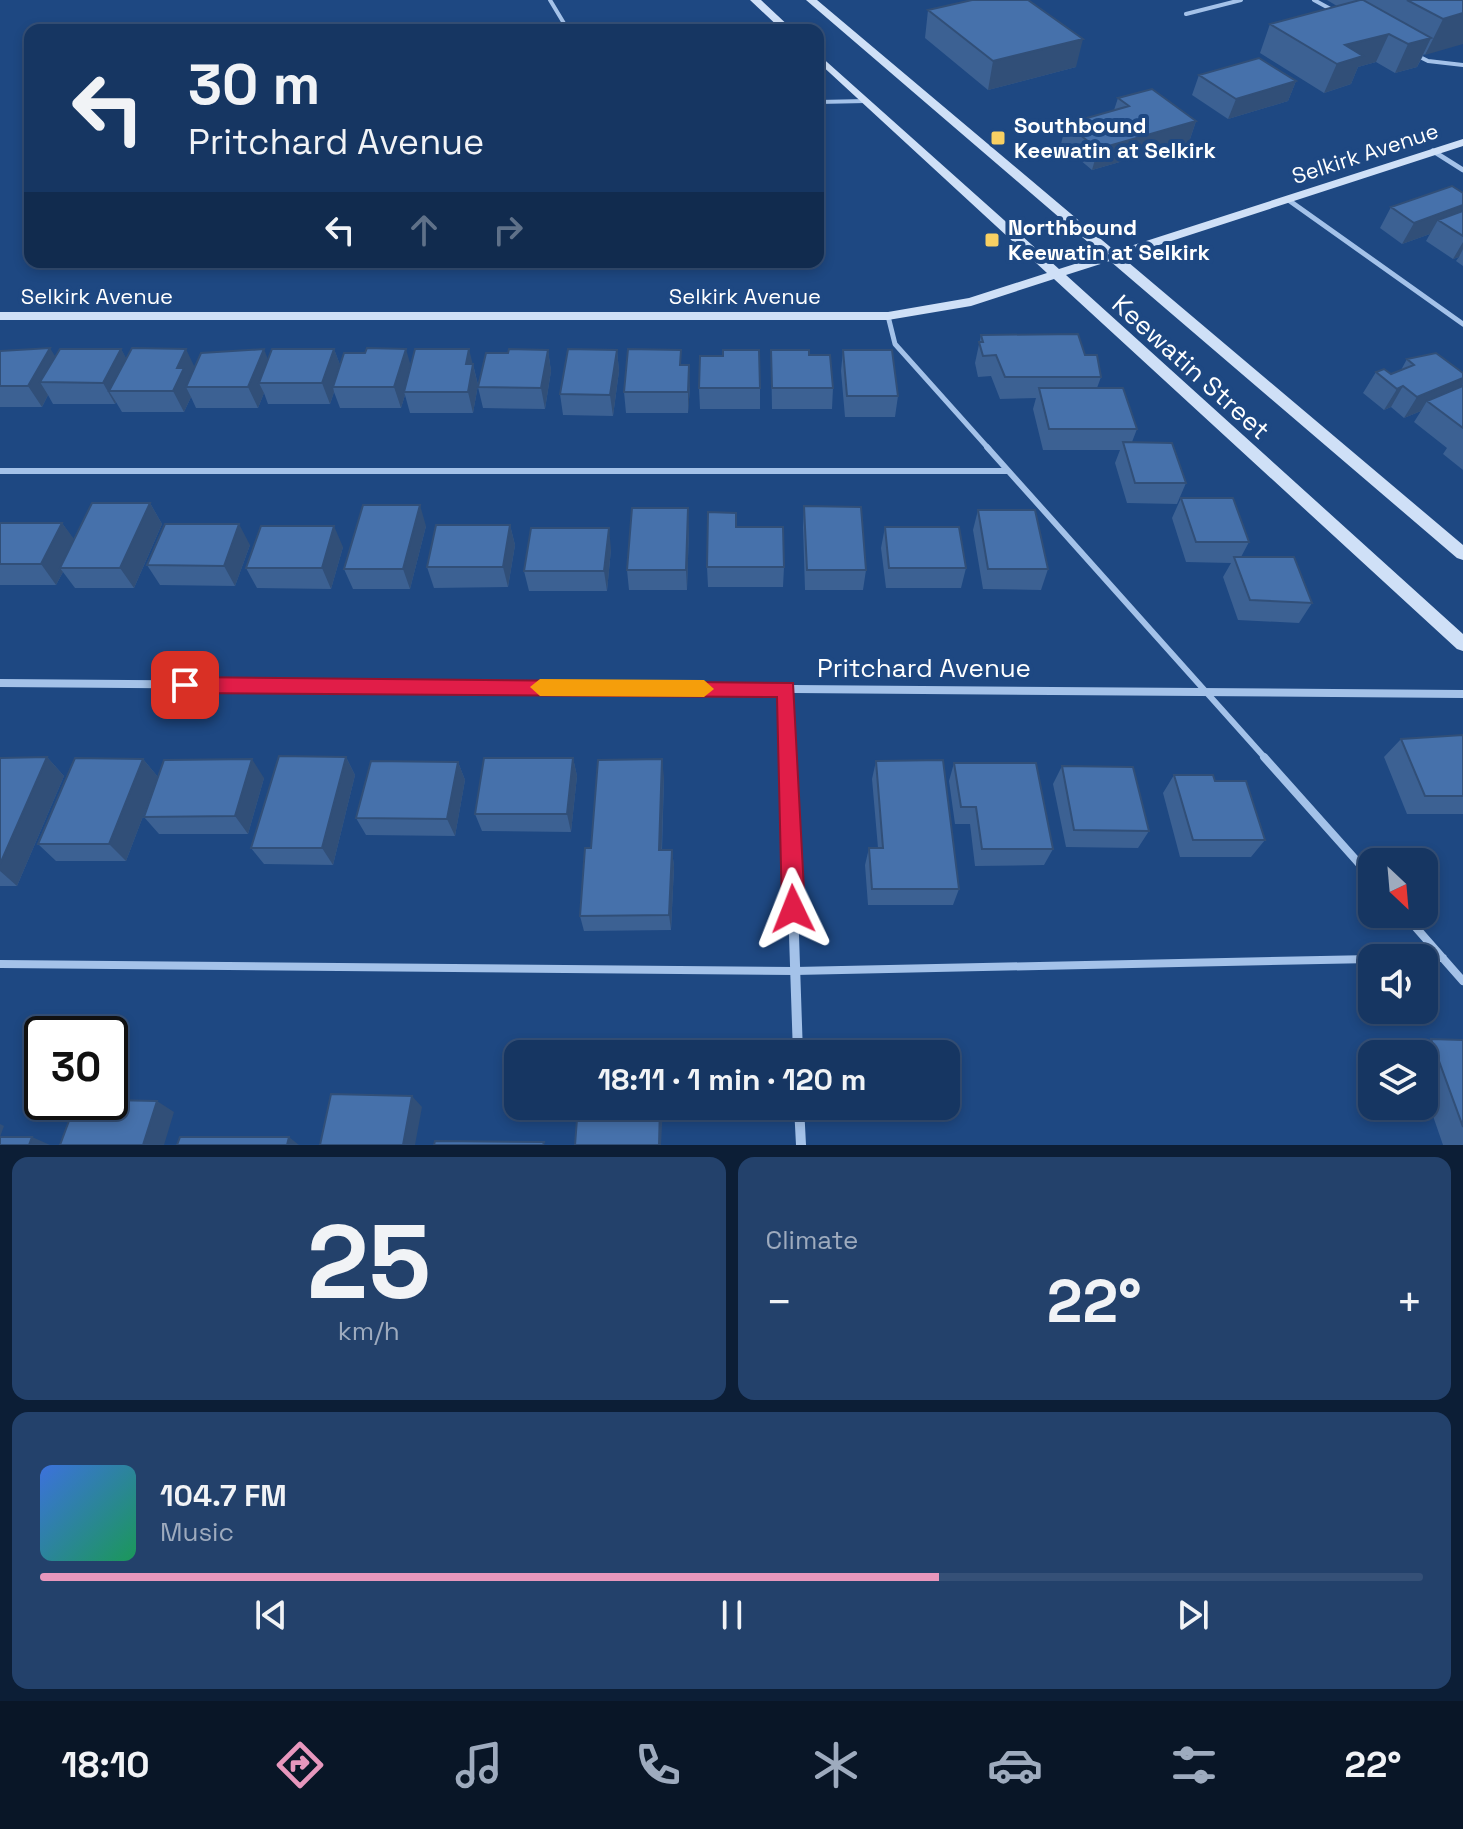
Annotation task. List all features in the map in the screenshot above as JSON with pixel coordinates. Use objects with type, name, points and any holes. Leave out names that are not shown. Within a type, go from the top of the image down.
[{"type":"main road","points":[[755,0],[781,24]]},
{"type":"main road","name":"Keewatin Street","points":[[811,0],[1463,554]]},
{"type":"main road","name":"Keewatin Street","points":[[824,62],[1463,644]]},
{"type":"main road","name":"Selkirk Avenue","points":[[0,316],[888,316],[971,302],[1463,142]]},
{"type":"street","points":[[1433,151],[1463,170]]},
{"type":"street","name":"Pritchard Avenue","points":[[0,683],[1463,694]]},
{"type":"street","points":[[786,689],[797,1040]]},
{"type":"street","points":[[800,1120],[801,1145]]},
{"type":"lane","points":[[550,0],[564,24]]},
{"type":"lane","points":[[1186,14],[1241,0]]},
{"type":"lane","points":[[1314,0],[1339,14]]},
{"type":"lane","points":[[1415,54],[1428,61],[1463,65]]},
{"type":"lane","points":[[824,102],[866,101]]},
{"type":"lane","points":[[1287,199],[1463,324]]},
{"type":"lane","points":[[888,316],[895,344],[1358,862]]},
{"type":"lane","points":[[0,471],[1007,471]]},
{"type":"lane","points":[[1416,928],[1463,981]]},
{"type":"lane","points":[[1438,958],[1443,958]]},
{"type":"lane","points":[[0,964],[795,971],[1358,959]]},
{"type":"building","points":[[972,0],[1028,0],[1083,39],[993,61],[928,10]]},
{"type":"building","points":[[1360,0],[1431,38],[1408,44],[1389,34],[1345,45],[1363,56],[1337,64],[1270,24]]},
{"type":"building","points":[[1407,0],[1463,0],[1463,13],[1443,19]]},
{"type":"building","points":[[1259,58],[1296,81],[1236,99],[1199,75]]},
{"type":"building","points":[[1152,89],[1196,121],[1098,149],[1066,124],[1129,106],[1118,98]]},
{"type":"building","points":[[1452,186],[1463,193],[1463,205],[1414,223],[1391,207]]},
{"type":"building","points":[[1463,211],[1463,236],[1438,220]]},
{"type":"building","points":[[1078,334],[1085,355],[1097,355],[1101,377],[1005,377],[996,355],[983,356],[979,342],[983,342],[981,335]]},
{"type":"building","points":[[50,348],[28,386],[0,386],[0,351]]},
{"type":"building","points":[[132,348],[186,349],[177,368],[184,368],[173,391],[109,391]]},
{"type":"building","points":[[367,348],[406,349],[394,387],[333,387],[344,353],[365,353]]},
{"type":"building","points":[[60,349],[121,349],[103,383],[40,382]]},
{"type":"building","points":[[264,349],[248,387],[186,387],[201,353]]},
{"type":"building","points":[[272,349],[334,349],[322,383],[259,383]]},
{"type":"building","points":[[415,349],[469,349],[466,364],[473,364],[468,392],[404,392]]},
{"type":"building","points":[[509,349],[548,350],[541,388],[478,387],[486,353],[508,353]]},
{"type":"building","points":[[568,349],[617,350],[610,395],[560,394]]},
{"type":"building","points":[[628,349],[681,350],[680,365],[689,365],[688,392],[624,392]]},
{"type":"building","points":[[723,350],[759,350],[760,388],[699,388],[700,356],[723,356]]},
{"type":"building","points":[[771,350],[809,350],[809,355],[830,355],[833,388],[772,388]]},
{"type":"building","points":[[843,350],[892,350],[898,396],[847,396]]},
{"type":"building","points":[[1436,353],[1463,373],[1463,378],[1417,397],[1403,386],[1397,389],[1376,372],[1384,369],[1391,374],[1414,365],[1407,359]]},
{"type":"building","points":[[1463,386],[1463,428],[1427,401]]},
{"type":"building","points":[[1039,388],[1123,388],[1137,429],[1049,429]]},
{"type":"building","points":[[1123,442],[1172,443],[1186,483],[1135,483]]},
{"type":"building","points":[[1181,498],[1233,498],[1249,542],[1196,542]]},
{"type":"building","points":[[92,503],[150,503],[120,568],[60,568]]},
{"type":"building","points":[[363,505],[420,505],[403,569],[344,569]]},
{"type":"building","points":[[804,506],[861,507],[866,570],[807,570]]},
{"type":"building","points":[[632,508],[688,508],[686,570],[627,570]]},
{"type":"building","points":[[978,510],[1035,510],[1048,569],[988,569]]},
{"type":"building","points":[[708,512],[736,513],[736,527],[783,527],[784,567],[707,567]]},
{"type":"building","points":[[0,523],[62,523],[41,564],[0,564]]},
{"type":"building","points":[[165,524],[239,524],[224,566],[147,565]]},
{"type":"building","points":[[436,525],[510,525],[503,567],[427,567]]},
{"type":"building","points":[[261,526],[334,526],[322,568],[246,568]]},
{"type":"building","points":[[885,527],[959,527],[966,568],[889,568]]},
{"type":"building","points":[[531,528],[609,528],[604,571],[524,571]]},
{"type":"building","points":[[1234,557],[1294,557],[1312,603],[1250,600]]},
{"type":"building","points":[[1463,735],[1463,796],[1425,796],[1401,739]]},
{"type":"building","points":[[279,756],[346,757],[322,848],[251,848]]},
{"type":"building","points":[[47,757],[0,864],[0,758]]},
{"type":"building","points":[[75,758],[143,759],[109,844],[38,844]]},
{"type":"building","points":[[484,758],[573,758],[567,814],[475,814]]},
{"type":"building","points":[[252,759],[235,816],[144,817],[164,760]]},
{"type":"building","points":[[662,759],[659,850],[672,850],[669,915],[580,916],[585,848],[591,848],[598,760]]},
{"type":"building","points":[[943,760],[959,889],[872,889],[869,848],[883,848],[876,761]]},
{"type":"building","points":[[371,761],[458,762],[447,819],[356,818]]},
{"type":"building","points":[[954,763],[1036,763],[1053,849],[982,849],[976,807],[961,807]]},
{"type":"building","points":[[1062,766],[1133,767],[1149,831],[1074,830]]},
{"type":"building","points":[[1174,775],[1213,775],[1215,781],[1246,781],[1265,840],[1193,840]]},
{"type":"building","points":[[1431,1039],[1463,1040],[1463,1127],[1438,1058],[1438,1040]]},
{"type":"building","points":[[331,1094],[412,1096],[403,1145],[320,1145]]},
{"type":"building","points":[[128,1100],[157,1101],[143,1145],[60,1145],[69,1120],[128,1120]]},
{"type":"building","points":[[577,1120],[660,1120],[659,1145],[575,1145]]},
{"type":"building","points":[[0,1137],[32,1137],[29,1145],[0,1145]]},
{"type":"building","points":[[180,1137],[289,1137],[287,1145],[177,1145]]},
{"type":"building","points":[[435,1141],[544,1142],[543,1145],[434,1145]]},
{"type":"slow traffic","points":[[540,687],[704,689]]},
{"type":"place","name":"Southbound Keewatin at Selkirk","points":[[998,138]]},
{"type":"place","name":"Northbound Keewatin at Selkirk","points":[[992,240]]},
{"type":"route","points":[[185,685],[786,689],[793,909]]}]
